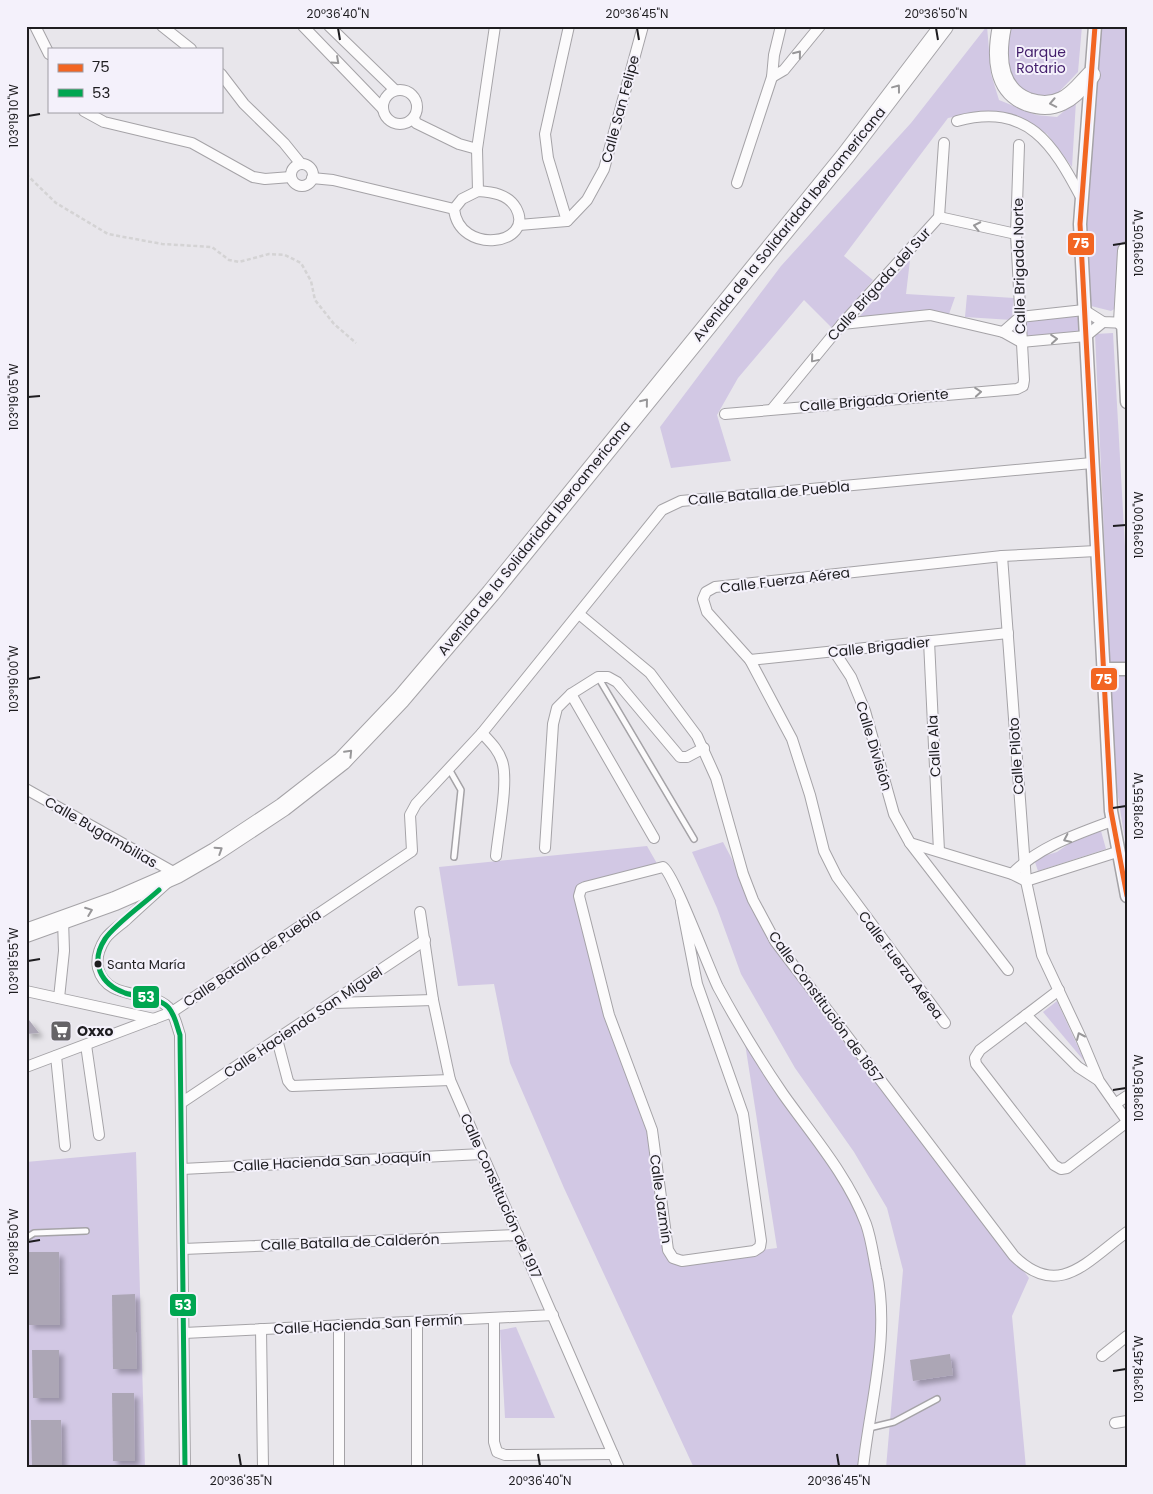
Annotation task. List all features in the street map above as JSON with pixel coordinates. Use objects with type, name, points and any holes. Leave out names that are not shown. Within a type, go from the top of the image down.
[{"type":"highway","points":[[1002,26],[999,65],[1003,82],[1023,100],[1034,104],[1050,105],[1063,101],[1075,93],[1091,75]]},
{"type":"highway","name":"Avenida de la Solidaridad Iberoamericana","points":[[26,933],[176,874],[215,852],[312,786],[342,761],[400,699],[490,593],[846,155],[941,29]]},
{"type":"highway","points":[[1125,319],[1127,251]]},
{"type":"street","points":[[35,26],[48,52]]},
{"type":"street","points":[[162,26],[190,48]]},
{"type":"street","points":[[303,26],[382,108],[384,115],[390,121],[398,125],[406,124],[414,118],[418,108],[416,98],[410,92],[396,90],[329,26]]},
{"type":"street","points":[[478,191],[477,149],[494,26]]},
{"type":"street","points":[[454,209],[460,226],[467,233],[482,240],[490,241],[505,238],[518,225],[567,221],[548,158],[546,134],[569,26]]},
{"type":"street","name":"Calle San Felipe","points":[[567,221],[587,200],[604,169],[643,26]]},
{"type":"street","points":[[737,183],[772,77],[774,55],[781,26]]},
{"type":"street","points":[[772,77],[784,70],[820,26]]},
{"type":"street","points":[[1095,26],[1080,224],[1112,821],[1127,896]]},
{"type":"street","points":[[222,75],[244,104],[284,143],[301,164],[311,170],[312,178],[308,184],[300,186],[295,184],[291,177],[292,169],[301,164]]},
{"type":"street","points":[[382,108],[386,96],[396,90]]},
{"type":"street","points":[[86,112],[104,122],[192,143],[253,177],[265,179],[291,177]]},
{"type":"street","points":[[957,121],[989,116],[1007,118],[1029,128],[1045,138],[1064,166],[1082,199]]},
{"type":"street","points":[[414,118],[416,123],[459,144],[477,149]]},
{"type":"street","name":"Calle Brigada del Sur","points":[[773,408],[842,324],[939,218],[944,143]]},
{"type":"street","name":"Calle Brigada Norte","points":[[1019,145],[1016,234],[1024,380],[1022,386]]},
{"type":"street","points":[[312,178],[333,180],[454,209]]},
{"type":"street","points":[[454,209],[462,199],[478,191],[494,192],[508,199],[518,212],[518,225]]},
{"type":"street","points":[[939,218],[1016,234]]},
{"type":"street","points":[[1003,332],[1020,317],[1084,310],[1103,322]]},
{"type":"street","points":[[842,324],[930,315],[1003,332],[1021,342],[1086,336],[1103,322],[1125,319],[1127,402]]},
{"type":"street","name":"Calle Brigada Oriente","points":[[725,414],[773,408],[1017,389],[1022,386]]},
{"type":"street","name":"Calle Batalla de Puebla","points":[[26,1067],[172,1012],[412,851],[410,815],[416,804],[482,733],[662,510],[682,501],[1092,463]]},
{"type":"street","name":"Calle Fuerza Aérea","points":[[945,1023],[837,877],[824,852],[810,795],[792,739],[750,660],[707,612],[703,599],[706,592],[715,588],[1002,556],[1096,550]]},
{"type":"street","name":"Calle Piloto","points":[[1002,556],[1026,881],[1042,955],[1099,1081]]},
{"type":"street","name":"Calle Constitución de 1857","points":[[578,614],[650,673],[684,715],[704,748],[716,778],[743,874],[775,941],[1014,1256],[1028,1269],[1039,1274],[1050,1277],[1064,1275],[1076,1270],[1127,1232]]},
{"type":"street","name":"Calle Brigadier","points":[[750,660],[1008,633]]},
{"type":"street","name":"Calle Ala","points":[[929,641],[939,851]]},
{"type":"street","name":"Calle División","points":[[834,651],[851,677],[865,711],[894,814],[910,843],[1008,970]]},
{"type":"street","points":[[1103,669],[1127,669]]},
{"type":"street","points":[[545,848],[554,724],[557,708],[571,694],[598,677],[608,677],[617,682],[680,757],[687,757],[704,748]]},
{"type":"street","points":[[571,694],[654,838]]},
{"type":"street","points":[[482,733],[495,746],[502,763],[504,779],[496,856]]},
{"type":"street","name":"Calle Bugambilias","points":[[26,789],[176,874]]},
{"type":"street","points":[[1012,874],[1024,862],[1067,838],[1112,821]]},
{"type":"street","points":[[910,843],[1012,874],[1026,881],[1117,852]]},
{"type":"street","name":"Calle Jazmín","points":[[681,902],[697,984],[743,1114],[761,1241],[760,1247],[754,1251],[682,1261],[673,1258],[668,1250],[652,1130],[609,1015],[580,892],[585,887],[663,867],[668,872],[681,902],[710,971],[744,1037],[847,1185],[866,1225],[877,1271],[882,1311],[880,1348],[863,1468]]},
{"type":"street","points":[[176,874],[106,938],[98,957],[99,971],[108,985],[124,992],[162,1003],[172,1012],[182,1048],[181,1103],[186,1468]]},
{"type":"street","name":"Calle Constitución de 1917","points":[[420,912],[433,1000],[450,1080],[619,1468]]},
{"type":"street","points":[[59,998],[64,951],[63,920]]},
{"type":"street","name":"Calle Hacienda San Miguel","points":[[181,1103],[277,1038],[334,1003],[425,940]]},
{"type":"street","points":[[1026,1015],[1078,1067],[1099,1081],[1127,1122],[1067,1168],[1061,1169],[1054,1165],[979,1068],[975,1058],[980,1050],[1026,1015],[1059,990]]},
{"type":"street","points":[[26,991],[154,1019]]},
{"type":"street","points":[[334,1003],[433,1000]]},
{"type":"street","points":[[277,1038],[288,1081],[292,1086],[450,1080]]},
{"type":"street","points":[[86,1044],[99,1134]]},
{"type":"street","points":[[56,1056],[65,1146]]},
{"type":"street","points":[[1115,1104],[1127,1096]]},
{"type":"street","name":"Calle Hacienda San Joaquín","points":[[182,1169],[482,1154]]},
{"type":"street","name":"Calle Batalla de Calderón","points":[[183,1249],[518,1235]]},
{"type":"street","name":"Calle Hacienda San Fermín","points":[[184,1333],[553,1315]]},
{"type":"street","points":[[494,1318],[494,1442],[497,1452],[505,1455],[613,1454]]},
{"type":"street","points":[[417,1322],[417,1468]]},
{"type":"street","points":[[338,1325],[339,1468]]},
{"type":"street","points":[[261,1329],[263,1468]]},
{"type":"street","points":[[1102,1356],[1127,1336]]},
{"type":"street","points":[[1115,1423],[1127,1421]]},
{"type":"lane","points":[[598,677],[694,839]]},
{"type":"lane","points":[[448,769],[461,790],[454,857]]},
{"type":"lane","points":[[26,1238],[34,1233],[86,1232]]},
{"type":"lane","points":[[869,1428],[894,1422],[937,1399]]},
{"type":"path","points":[[26,174],[56,203],[108,234],[162,244],[212,247],[229,260],[239,262],[270,254],[285,255],[301,263],[311,281],[315,300],[334,324],[356,343]]},
{"type":"green space","points":[[987,26],[991,74],[999,100],[1036,115],[1057,117],[1076,101],[1072,167],[1047,134],[1027,122],[1004,112],[978,112],[948,118],[844,256],[873,280],[833,329],[804,300],[738,378],[717,415],[731,461],[671,468],[660,427],[781,266],[911,123]]},
{"type":"green space","name":"Parque Rotario","points":[[1005,26],[1082,26],[1078,72],[1055,96],[1031,95],[1017,86],[1005,66]]},
{"type":"green space","points":[[1100,26],[1127,26],[1127,301],[1111,311],[1091,306],[1086,227]]},
{"type":"green space","points":[[910,260],[906,294],[955,297],[949,314],[915,311],[859,317]]},
{"type":"green space","points":[[967,295],[1014,298],[1012,320],[965,317]]},
{"type":"green space","points":[[1084,310],[1086,334],[1021,342],[1020,317]]},
{"type":"green space","points":[[1113,333],[1127,582],[1127,852],[1115,779],[1095,334]]},
{"type":"green space","points":[[1101,831],[1106,849],[1038,871],[1034,859],[1057,852],[1070,843]]},
{"type":"green space","points":[[723,842],[775,941],[1029,1278],[1012,1316],[1026,1468],[886,1468],[903,1270],[887,1208],[854,1152],[795,1068],[741,974],[717,908],[692,852]]},
{"type":"green space","points":[[647,846],[659,867],[582,889],[609,1015],[652,1130],[670,1254],[682,1261],[777,1248],[744,1037],[847,1185],[866,1225],[877,1271],[880,1347],[866,1468],[694,1468],[564,1188],[510,1063],[494,984],[458,986],[439,867]]},
{"type":"green space","points":[[1057,1001],[1085,1062],[1043,1012]]},
{"type":"green space","points":[[136,1152],[145,1468],[26,1468],[26,1162]]},
{"type":"green space","points":[[516,1327],[555,1418],[505,1418],[500,1330]]},
{"type":"building","points":[[26,1020],[29,1020],[39,1033],[26,1034]]},
{"type":"building","points":[[29,1252],[59,1252],[60,1325],[29,1325]]},
{"type":"building","points":[[135,1294],[137,1369],[113,1369],[112,1295]]},
{"type":"building","points":[[32,1350],[59,1350],[59,1398],[33,1398]]},
{"type":"building","points":[[950,1354],[953,1375],[913,1381],[910,1360]]},
{"type":"building","points":[[112,1393],[134,1393],[135,1461],[113,1461]]},
{"type":"building","points":[[31,1420],[61,1420],[62,1466],[32,1466]]},
{"type":"transit line","name":"75","points":[[1095,26],[1080,224],[1111,811],[1127,896]]},
{"type":"transit line","name":"53","points":[[159,890],[123,920],[105,939],[98,956],[98,964],[104,978],[116,989],[159,1001],[168,1007],[174,1017],[180,1035],[185,1468]]},
{"type":"place","name":"Santa María","points":[[98,964]]},
{"type":"place","name":"Oxxo","points":[[61,1031]]}]
